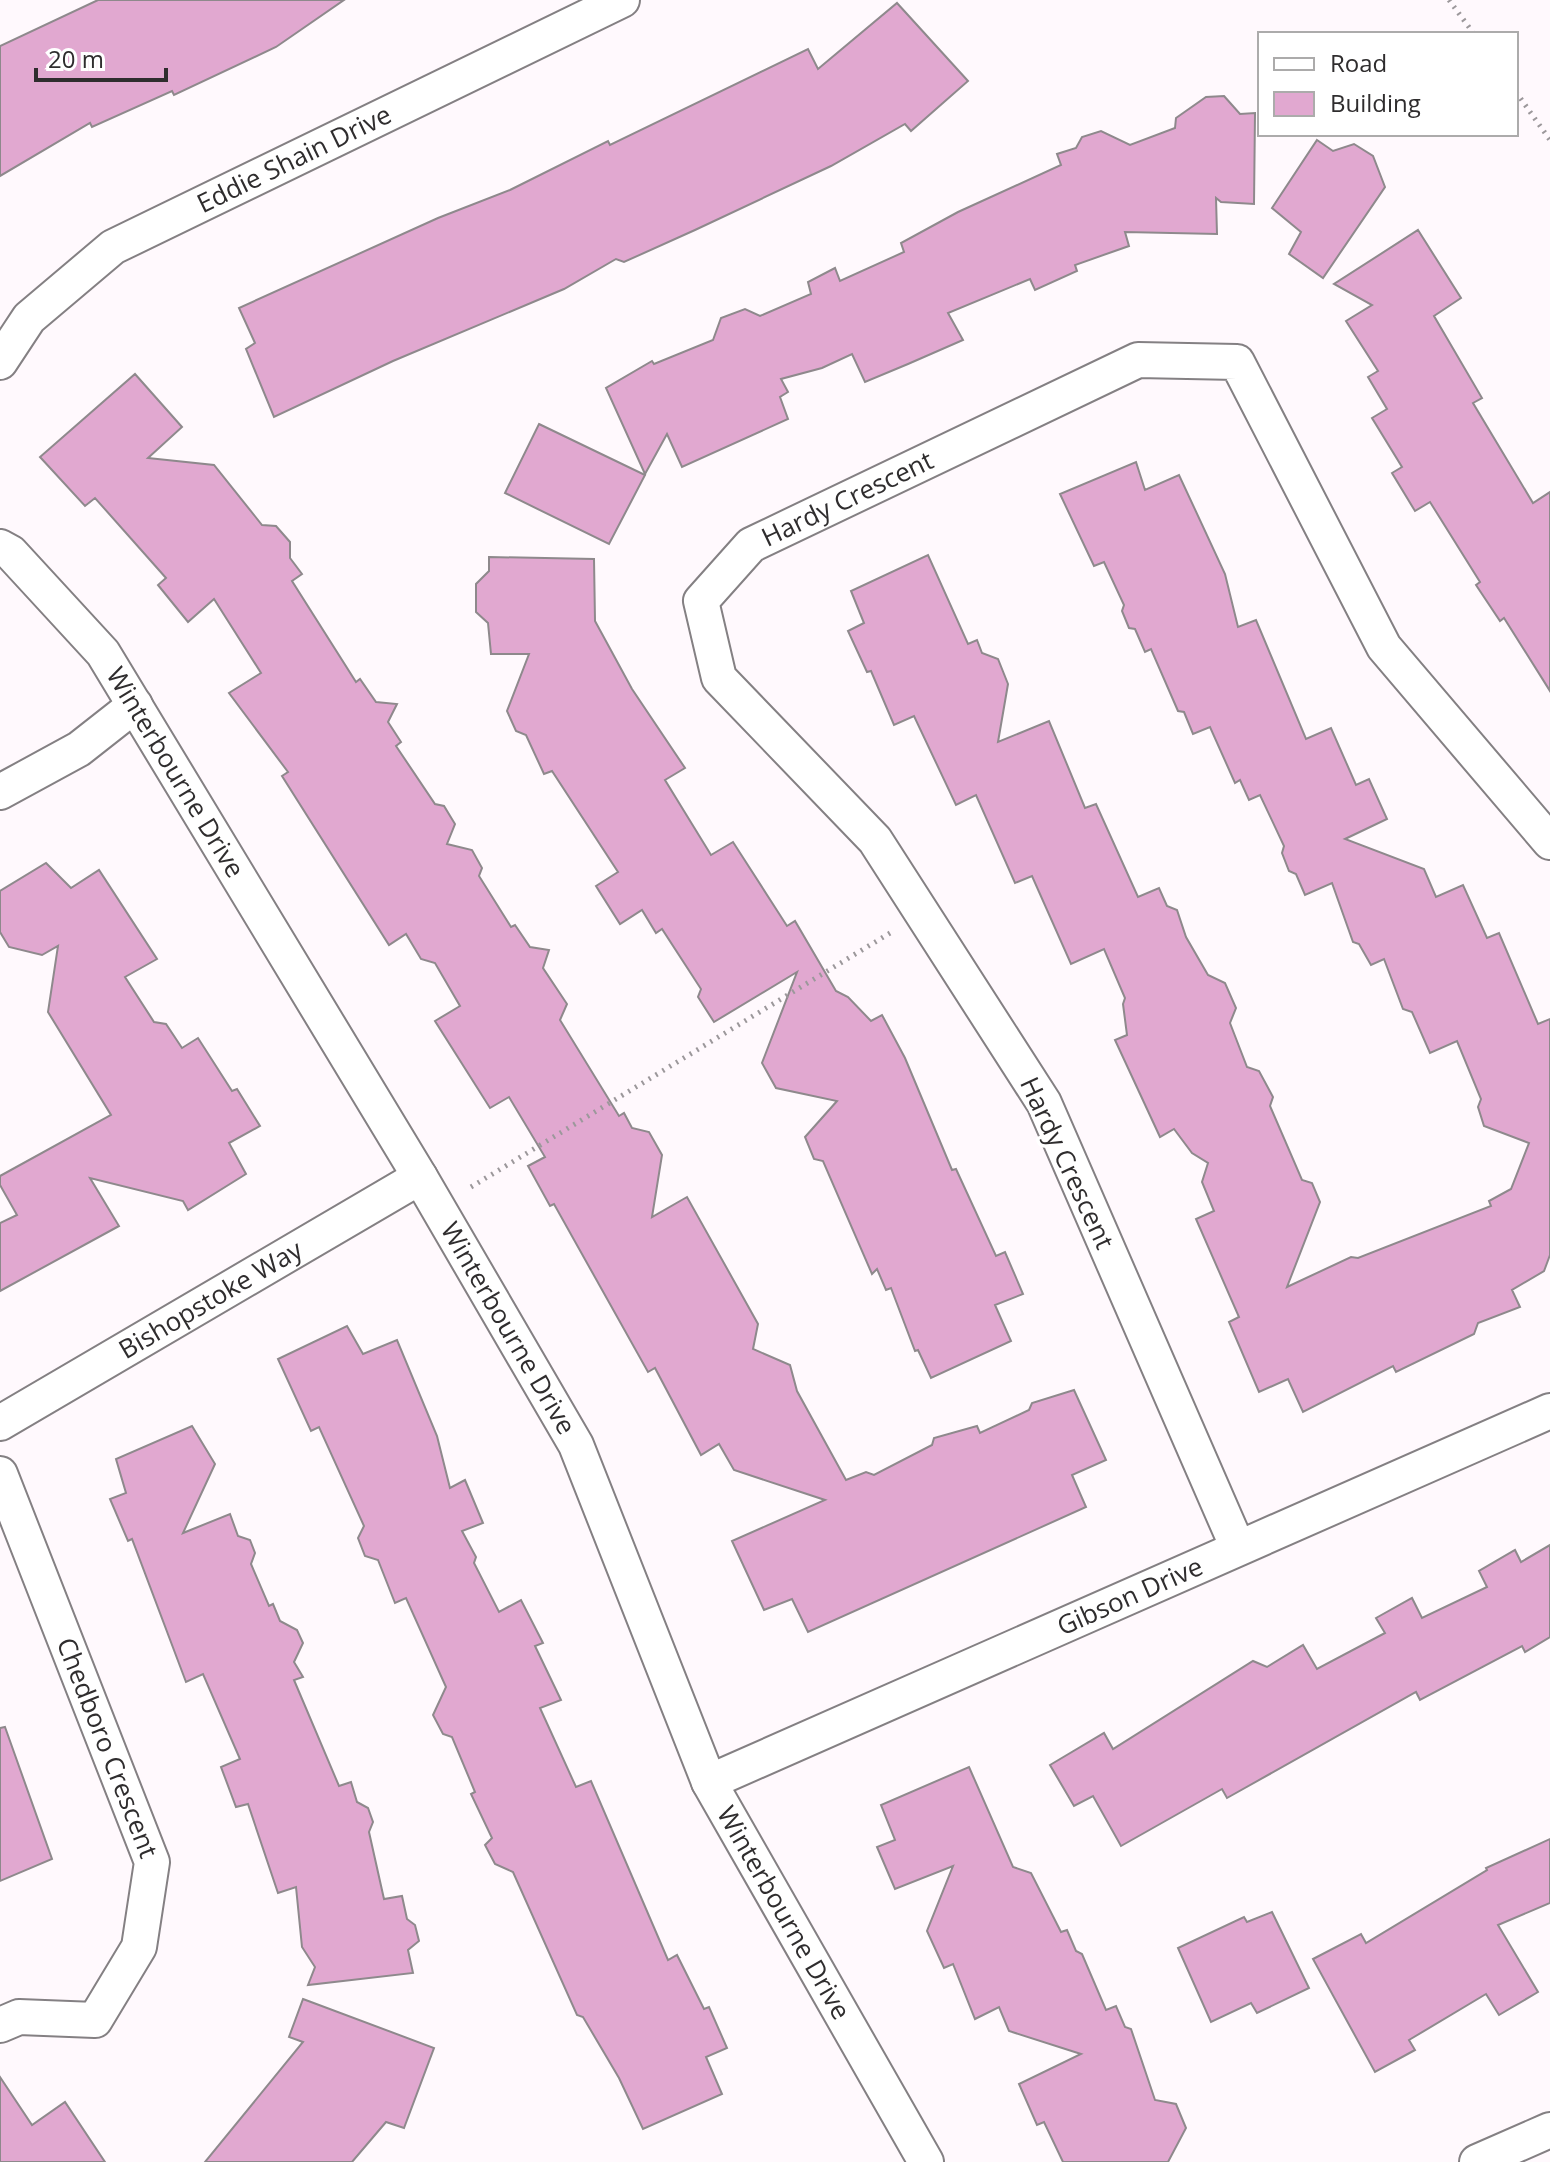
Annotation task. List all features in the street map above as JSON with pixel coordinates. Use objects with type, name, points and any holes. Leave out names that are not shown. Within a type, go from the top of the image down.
[{"type":"street","name":"Eddie Shain Drive","points":[[0,362],[29,318],[113,247],[622,0]]},
{"type":"street","name":"Hardy Crescent","points":[[1238,1548],[1044,1103],[875,840],[719,678],[701,601],[751,545],[1138,360],[1237,362],[1384,647],[1550,842]]},
{"type":"street","name":"Winterbourne Drive","points":[[0,547],[11,553],[103,653],[438,1207],[576,1445],[709,1782],[926,2162]]},
{"type":"street","points":[[0,792],[79,749],[135,705]]},
{"type":"street","name":"Bishopstoke Way","points":[[0,1423],[420,1177]]},
{"type":"street","name":"Gibson Drive","points":[[709,1782],[1550,1411]]},
{"type":"street","name":"Chedboro Crescent","points":[[0,1474],[152,1862],[139,1947],[95,2020],[19,2017],[0,2025]]},
{"type":"street","points":[[1477,2162],[1550,2130]]},
{"type":"path","points":[[1449,0],[1473,32]]},
{"type":"path","points":[[1518,95],[1550,140]]},
{"type":"path","points":[[438,1207],[922,914]]},
{"type":"building","points":[[98,0],[344,0],[276,47],[174,95],[172,91],[92,127],[90,123],[0,176],[0,46]]},
{"type":"building","points":[[897,3],[968,81],[911,131],[905,124],[831,166],[695,230],[624,262],[616,259],[564,289],[393,361],[274,417],[246,349],[255,343],[239,308],[438,218],[510,190],[608,141],[610,145],[808,49],[818,69]]},
{"type":"building","points":[[1224,96],[1240,114],[1255,113],[1254,204],[1221,202],[1216,198],[1217,234],[1125,232],[1129,246],[1075,265],[1077,271],[1035,290],[1030,279],[948,313],[963,340],[908,364],[865,382],[852,354],[822,368],[781,379],[788,392],[780,397],[788,419],[682,467],[667,434],[645,474],[606,388],[652,361],[654,364],[713,340],[721,318],[745,309],[760,316],[811,294],[808,282],[835,268],[840,281],[904,252],[901,243],[958,212],[1061,165],[1057,154],[1076,148],[1082,137],[1101,131],[1130,145],[1175,128],[1176,118],[1206,97]]},
{"type":"building","points":[[1317,140],[1333,151],[1354,144],[1373,156],[1385,187],[1323,278],[1289,254],[1301,232],[1272,208]]},
{"type":"building","points":[[1418,230],[1461,298],[1434,316],[1482,398],[1473,403],[1533,503],[1550,492],[1550,691],[1504,618],[1500,621],[1476,585],[1480,582],[1430,502],[1415,511],[1392,473],[1402,467],[1372,418],[1387,409],[1368,377],[1378,371],[1346,321],[1372,305],[1334,284]]},
{"type":"building","points":[[135,374],[182,427],[148,458],[214,465],[262,525],[276,526],[290,542],[290,558],[302,574],[292,581],[356,682],[360,679],[376,702],[397,704],[388,722],[401,742],[396,746],[435,804],[444,806],[455,824],[447,844],[472,850],[482,868],[479,876],[511,927],[515,925],[530,947],[549,950],[543,968],[567,1004],[560,1020],[619,1116],[624,1113],[632,1128],[649,1132],[662,1155],[652,1217],[687,1197],[758,1324],[753,1349],[790,1365],[797,1391],[846,1480],[866,1472],[874,1475],[932,1445],[934,1438],[977,1426],[980,1433],[1029,1410],[1032,1403],[1074,1390],[1106,1460],[1072,1475],[1086,1507],[808,1632],[792,1599],[764,1610],[732,1541],[825,1500],[734,1470],[719,1444],[701,1455],[655,1368],[648,1372],[554,1204],[550,1206],[528,1166],[545,1157],[509,1097],[490,1108],[435,1021],[460,1006],[435,963],[421,959],[406,934],[389,945],[282,776],[288,772],[229,693],[261,673],[214,599],[188,622],[158,585],[166,578],[95,498],[85,506],[40,457]]},
{"type":"building","points":[[539,424],[645,475],[609,544],[505,493]]},
{"type":"building","points":[[1136,462],[1145,490],[1179,475],[1225,574],[1238,627],[1256,620],[1306,739],[1331,728],[1356,785],[1369,779],[1387,819],[1345,839],[1424,869],[1436,897],[1463,885],[1487,938],[1499,933],[1538,1024],[1550,1019],[1550,1255],[1544,1271],[1512,1290],[1520,1307],[1478,1323],[1474,1334],[1396,1372],[1393,1366],[1303,1412],[1288,1379],[1259,1392],[1229,1322],[1239,1317],[1196,1219],[1214,1211],[1202,1182],[1208,1163],[1192,1153],[1174,1129],[1160,1137],[1115,1040],[1127,1035],[1125,998],[1104,949],[1071,964],[1032,876],[1015,883],[976,795],[956,805],[914,716],[894,725],[871,671],[867,672],[848,631],[864,623],[851,591],[928,555],[968,644],[977,640],[982,653],[998,659],[1008,684],[998,742],[1049,721],[1085,808],[1096,804],[1138,897],[1159,888],[1167,906],[1177,910],[1186,937],[1208,975],[1225,983],[1236,1008],[1230,1023],[1247,1067],[1259,1071],[1273,1097],[1270,1106],[1302,1180],[1312,1183],[1320,1202],[1287,1287],[1351,1257],[1358,1258],[1491,1206],[1489,1201],[1511,1189],[1529,1143],[1484,1126],[1478,1107],[1481,1099],[1457,1041],[1430,1053],[1412,1012],[1403,1009],[1384,959],[1371,965],[1359,944],[1353,942],[1332,883],[1305,895],[1296,874],[1289,871],[1282,853],[1284,846],[1260,795],[1249,800],[1240,780],[1235,783],[1210,727],[1193,734],[1184,712],[1178,711],[1151,649],[1145,652],[1135,629],[1129,628],[1122,611],[1124,605],[1104,562],[1094,566],[1060,494]]},
{"type":"building","points":[[489,557],[594,559],[595,621],[632,689],[685,768],[665,780],[711,855],[733,842],[787,926],[795,921],[836,991],[848,997],[871,1021],[882,1015],[905,1058],[952,1170],[956,1169],[996,1256],[1005,1252],[1023,1294],[995,1305],[1011,1341],[931,1378],[918,1350],[915,1351],[891,1288],[886,1290],[877,1269],[872,1274],[823,1161],[814,1159],[805,1137],[837,1101],[776,1088],[762,1063],[797,972],[714,1022],[698,997],[701,989],[662,929],[656,933],[642,910],[620,924],[596,886],[618,872],[552,771],[544,774],[526,735],[516,731],[507,711],[529,654],[491,654],[488,623],[476,612],[476,584],[489,571]]},
{"type":"building","points":[[46,863],[71,888],[99,870],[157,959],[125,977],[154,1022],[166,1024],[182,1048],[198,1038],[232,1091],[237,1089],[260,1126],[229,1143],[246,1174],[188,1210],[183,1201],[90,1178],[119,1226],[0,1291],[0,1223],[17,1215],[0,1185],[0,1176],[111,1115],[48,1012],[58,946],[42,955],[9,947],[0,932],[0,891]]},
{"type":"building","points":[[347,1326],[363,1354],[397,1340],[437,1436],[450,1488],[465,1480],[483,1523],[462,1531],[476,1557],[474,1563],[499,1612],[521,1600],[543,1643],[535,1646],[561,1700],[540,1708],[576,1787],[591,1781],[668,1960],[677,1955],[704,2009],[709,2007],[727,2048],[706,2057],[722,2094],[643,2129],[619,2078],[583,2017],[577,2015],[513,1872],[495,1864],[485,1845],[492,1838],[471,1794],[475,1792],[452,1737],[443,1734],[433,1715],[446,1687],[406,1598],[395,1603],[378,1560],[365,1556],[358,1538],[364,1526],[319,1427],[311,1431],[278,1359]]},
{"type":"building","points":[[192,1426],[215,1464],[183,1533],[230,1514],[238,1536],[250,1540],[255,1553],[251,1564],[269,1606],[273,1604],[280,1621],[297,1630],[303,1643],[294,1662],[303,1677],[294,1680],[339,1786],[351,1782],[357,1802],[368,1808],[373,1822],[369,1832],[384,1899],[402,1896],[407,1919],[415,1925],[419,1941],[408,1950],[413,1973],[308,1985],[315,1967],[302,1947],[296,1887],[278,1893],[248,1804],[236,1807],[221,1767],[240,1759],[203,1674],[186,1682],[132,1539],[128,1541],[110,1499],[126,1493],[116,1459]]},
{"type":"building","points":[[1550,1545],[1550,1637],[1525,1652],[1522,1646],[1420,1700],[1416,1692],[1227,1798],[1222,1789],[1121,1846],[1093,1796],[1074,1806],[1050,1765],[1104,1733],[1113,1749],[1253,1661],[1267,1667],[1303,1645],[1317,1669],[1385,1633],[1376,1618],[1412,1598],[1422,1618],[1487,1587],[1479,1571],[1515,1550],[1521,1562]]},
{"type":"building","points":[[5,1727],[52,1859],[0,1881],[0,1728]]},
{"type":"building","points":[[969,1767],[1013,1867],[1031,1873],[1061,1932],[1067,1930],[1076,1951],[1082,1954],[1106,2010],[1116,2006],[1125,2027],[1131,2029],[1155,2100],[1176,2104],[1186,2128],[1168,2162],[1063,2162],[1044,2122],[1037,2125],[1019,2084],[1081,2054],[1009,2031],[999,2007],[975,2019],[953,1964],[944,1968],[927,1931],[953,1866],[895,1889],[877,1847],[895,1840],[881,1805]]},
{"type":"building","points":[[1550,1839],[1550,1903],[1498,1925],[1538,1992],[1499,2015],[1486,1994],[1409,2040],[1415,2050],[1375,2072],[1313,1959],[1361,1934],[1366,1943],[1486,1868]]},
{"type":"building","points":[[1272,1912],[1309,1988],[1257,2013],[1251,2003],[1211,2022],[1178,1948],[1244,1917],[1247,1922]]},
{"type":"building","points":[[303,1999],[434,2048],[404,2128],[386,2122],[352,2162],[205,2162],[303,2042],[289,2037]]},
{"type":"building","points":[[0,2077],[32,2125],[65,2102],[105,2162],[0,2162]]}]
